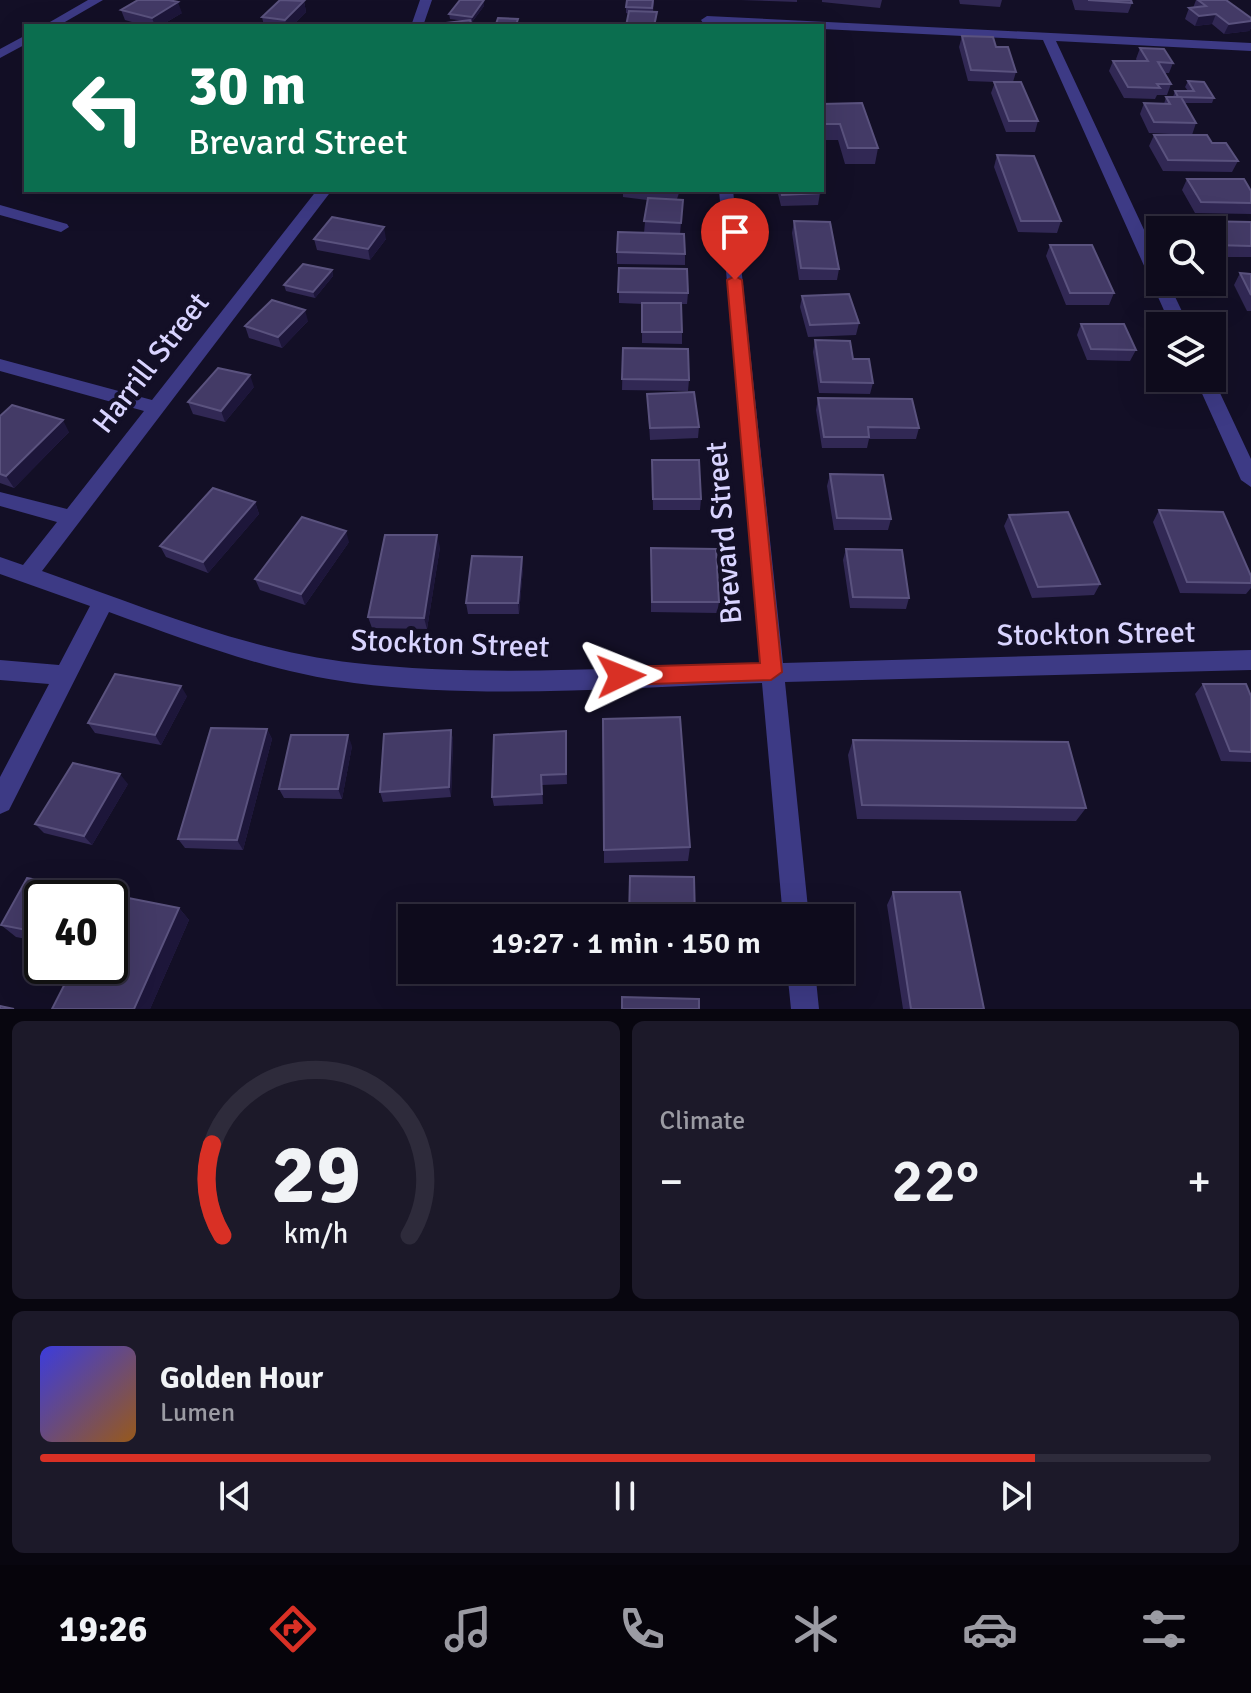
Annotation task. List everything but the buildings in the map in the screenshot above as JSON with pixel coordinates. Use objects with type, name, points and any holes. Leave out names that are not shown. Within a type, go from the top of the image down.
[{"type":"street","points":[[53,24],[97,0]]},
{"type":"street","points":[[418,24],[426,0]]},
{"type":"street","points":[[707,19],[802,24]]},
{"type":"street","points":[[824,25],[1251,47]]},
{"type":"street","points":[[1048,37],[1146,251]]},
{"type":"street","points":[[0,54],[24,40]]},
{"type":"street","name":"Harrill Street","points":[[27,575],[323,192]]},
{"type":"street","name":"Brevard Street","points":[[726,192],[795,904]]},
{"type":"street","points":[[0,210],[61,227]]},
{"type":"street","points":[[0,365],[156,408]]},
{"type":"street","points":[[1210,392],[1251,480]]},
{"type":"street","points":[[0,499],[71,518]]},
{"type":"street","name":"Stockton Street","points":[[0,565],[243,651],[353,673],[470,681],[1251,660]]},
{"type":"street","points":[[0,802],[9,771],[103,602]]},
{"type":"street","points":[[0,670],[65,675]]},
{"type":"street","points":[[802,984],[805,1009]]},
{"type":"route","points":[[621,676],[771,672],[735,280]]}]
